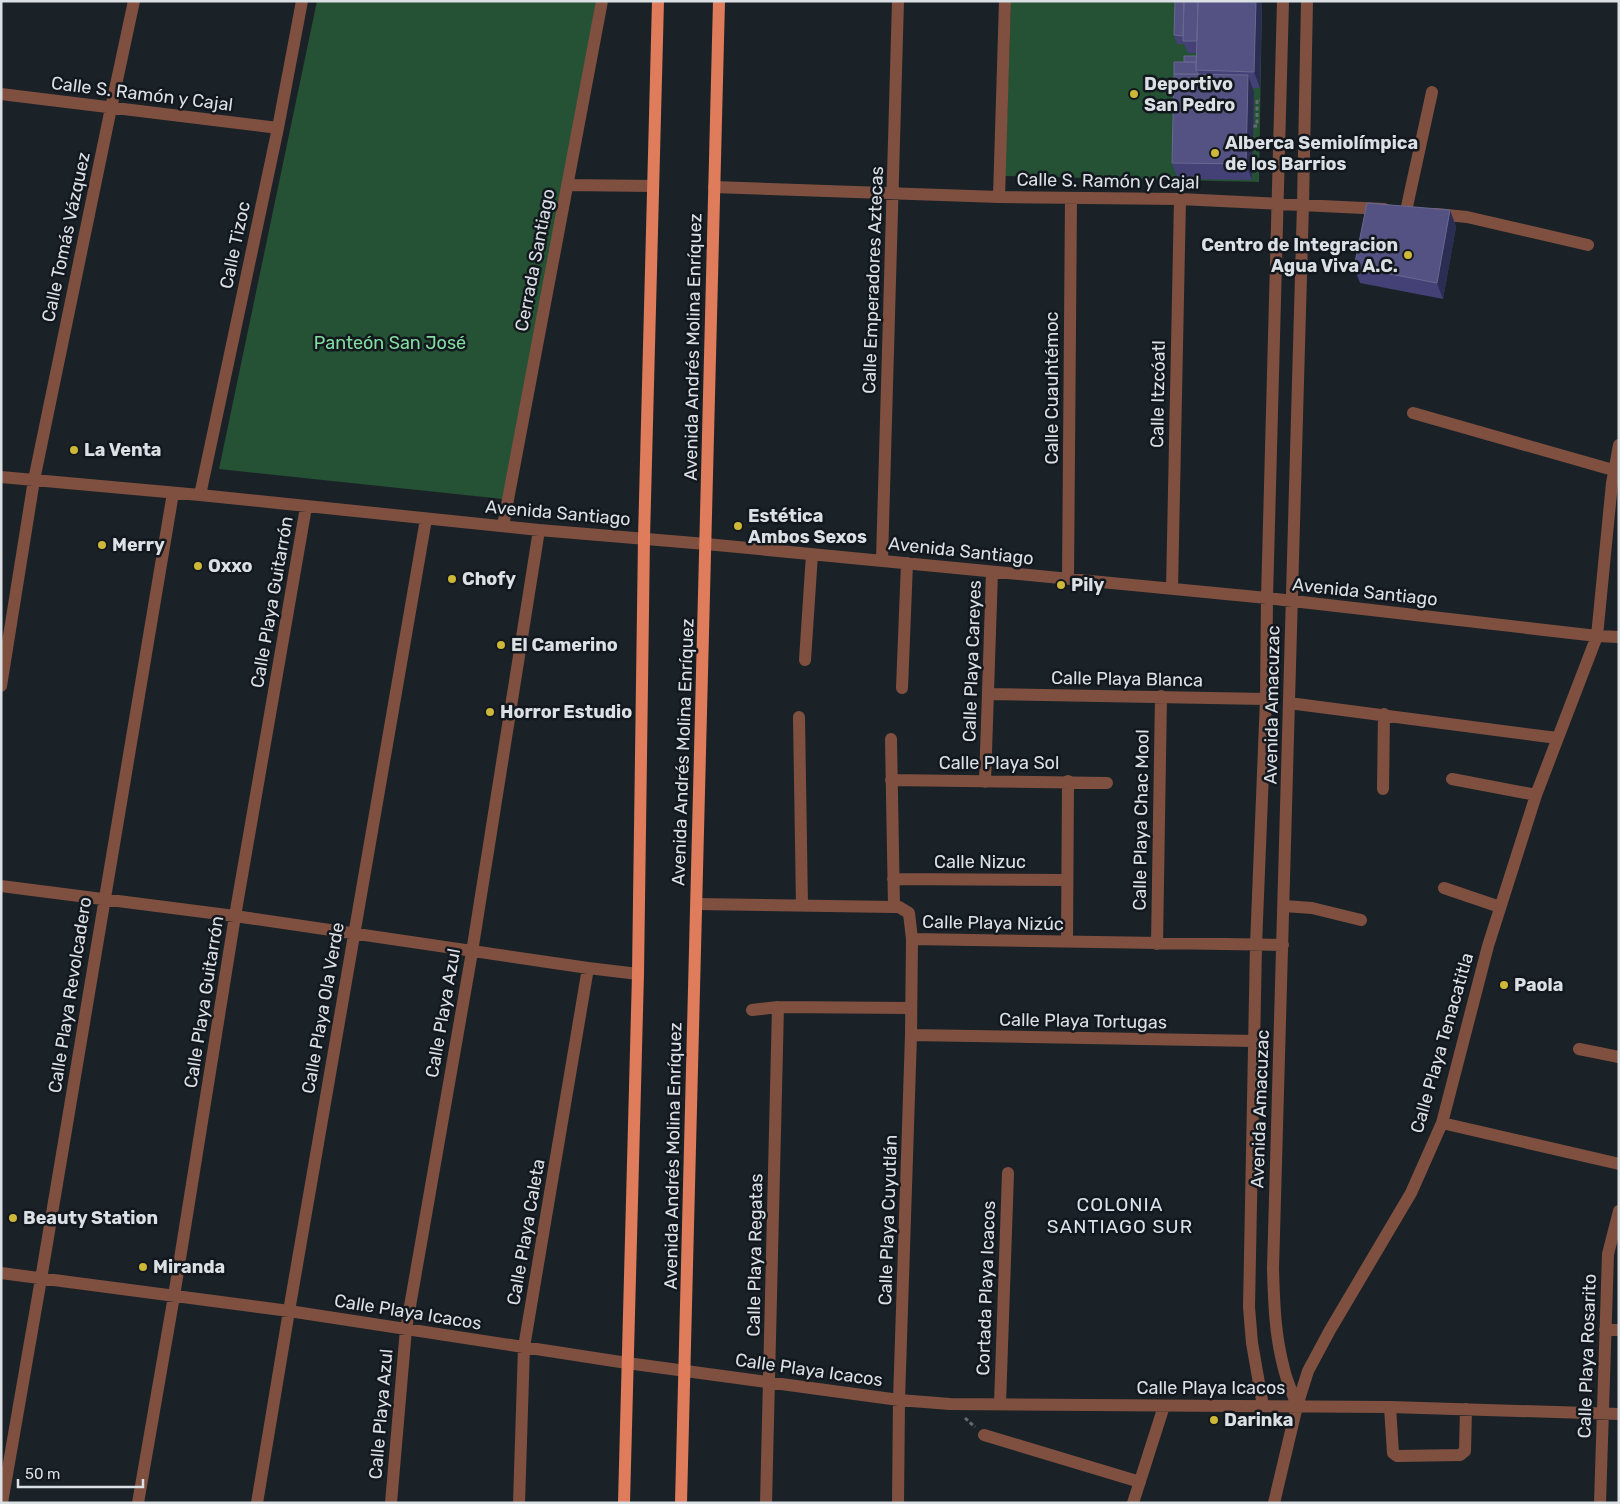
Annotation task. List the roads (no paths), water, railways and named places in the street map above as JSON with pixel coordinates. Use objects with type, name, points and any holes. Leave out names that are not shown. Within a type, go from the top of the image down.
[{"type":"main road","points":[[624,1503],[638,974],[644,538],[658,1]]},
{"type":"main road","name":"Avenida Andrés Molina Enríquez","points":[[681,1503],[719,1]]},
{"type":"street","name":"Calle Tomás Vázquez","points":[[1,686],[34,480],[134,1]]},
{"type":"street","name":"Calle Tizoc","points":[[200,495],[278,128],[302,1]]},
{"type":"street","name":"Cerrada Santiago","points":[[503,526],[602,1]]},
{"type":"street","name":"Calle Emperadores Aztecas","points":[[882,560],[898,1]]},
{"type":"street","points":[[999,197],[1005,1]]},
{"type":"street","name":"Avenida Amacuzac","points":[[1263,1406],[1252,1343],[1249,1307],[1256,945],[1266,699],[1283,1]]},
{"type":"street","name":"Avenida Amacuzac","points":[[1297,1406],[1284,1371],[1277,1337],[1273,1269],[1304,204],[1307,1]]},
{"type":"street","points":[[1415,212],[1432,92]]},
{"type":"street","name":"Calle S. Ramón y Cajal","points":[[1,94],[278,128]]},
{"type":"street","points":[[566,185],[652,186]]},
{"type":"street","name":"Calle S. Ramón y Cajal","points":[[714,188],[999,197],[1180,199],[1304,204],[1415,212],[1467,218],[1588,245]]},
{"type":"street","name":"Calle Cuauhtémoc","points":[[1068,579],[1071,198]]},
{"type":"street","name":"Calle Itzcóatl","points":[[1172,589],[1180,199]]},
{"type":"street","points":[[1414,413],[1614,479]]},
{"type":"street","name":"Calle Playa Tenacatitla","points":[[1274,1503],[1297,1406],[1308,1371],[1411,1193],[1442,1123],[1500,907],[1536,795],[1597,636],[1619,446]]},
{"type":"street","name":"Avenida Santiago","points":[[1,477],[200,495],[539,530],[882,560],[1267,598],[1619,637]]},
{"type":"street","name":"Calle Playa Revolcadero","points":[[2,1503],[173,493]]},
{"type":"street","name":"Calle Playa Guitarrón","points":[[138,1503],[306,507]]},
{"type":"street","name":"Calle Playa Ola Verde","points":[[257,1503],[288,1311],[426,519]]},
{"type":"street","name":"Calle Playa Azul","points":[[391,1503],[406,1329],[472,952],[539,530]]},
{"type":"street","points":[[806,660],[812,554]]},
{"type":"street","points":[[902,688],[907,563]]},
{"type":"street","name":"Calle Playa Careyes","points":[[985,782],[992,572]]},
{"type":"street","name":"Calle Playa Blanca","points":[[988,694],[1266,699]]},
{"type":"street","name":"Calle Playa Chac Mool","points":[[1157,944],[1161,696]]},
{"type":"street","points":[[1289,703],[1557,738]]},
{"type":"street","points":[[1383,789],[1384,714]]},
{"type":"street","points":[[799,717],[802,906]]},
{"type":"street","points":[[696,904],[894,907],[891,739]]},
{"type":"street","points":[[1452,779],[1536,795]]},
{"type":"street","name":"Calle Playa Sol","points":[[892,780],[1107,783]]},
{"type":"street","points":[[1067,942],[1068,781]]},
{"type":"street","name":"Calle Nizuc","points":[[893,879],[1067,880]]},
{"type":"street","points":[[1,886],[236,916],[354,935],[638,974]]},
{"type":"street","points":[[1444,888],[1500,907]]},
{"type":"street","points":[[1284,906],[1312,908],[1361,920]]},
{"type":"street","name":"Calle Playa Nizúc","points":[[894,907],[899,907],[909,914],[912,939],[1283,945]]},
{"type":"street","name":"Calle Playa Cuyutlán","points":[[898,1503],[899,1400],[911,1035],[912,939]]},
{"type":"street","name":"Calle Playa Caleta","points":[[519,1503],[524,1347],[588,968]]},
{"type":"street","points":[[752,1010],[778,1007],[911,1008]]},
{"type":"street","name":"Calle Playa Regatas","points":[[766,1503],[778,1007]]},
{"type":"street","name":"Calle Playa Tortugas","points":[[911,1035],[1255,1041]]},
{"type":"street","points":[[1579,1049],[1619,1057]]},
{"type":"street","points":[[1442,1123],[1619,1164]]},
{"type":"street","name":"Cortada Playa Icacos","points":[[1000,1404],[1008,1173]]},
{"type":"street","name":"Calle Playa Rosarito","points":[[1600,1503],[1608,1254],[1619,1211]]},
{"type":"street","name":"Calle Playa Icacos","points":[[1,1273],[288,1311],[627,1363],[899,1400],[950,1404],[1390,1407],[1619,1414]]},
{"type":"street","points":[[1606,1330],[1619,1330]]},
{"type":"street","points":[[1133,1503],[1164,1406]]},
{"type":"street","points":[[1390,1407],[1393,1453],[1397,1456],[1460,1455],[1465,1451],[1466,1409]]},
{"type":"street","points":[[984,1435],[1140,1482]]},
{"type":"place","name":"Deportivo San Pedro","points":[[1134,94]]},
{"type":"place","name":"Alberca Semiolímpica de los Barrios","points":[[1215,153]]},
{"type":"place","name":"Centro de Integracion Agua Viva A.C.","points":[[1408,255]]},
{"type":"place","name":"La Venta","points":[[74,450]]},
{"type":"place","name":"Estética Ambos Sexos","points":[[738,526]]},
{"type":"place","name":"Merry","points":[[102,545]]},
{"type":"place","name":"Oxxo","points":[[198,566]]},
{"type":"place","name":"Chofy","points":[[452,579]]},
{"type":"place","name":"Pily","points":[[1061,585]]},
{"type":"place","name":"El Camerino","points":[[501,645]]},
{"type":"place","name":"Horror Estudio","points":[[490,712]]},
{"type":"place","name":"Paola","points":[[1504,985]]},
{"type":"place","name":"Beauty Station","points":[[13,1218]]},
{"type":"place","name":"Miranda","points":[[143,1267]]},
{"type":"place","name":"Darinka","points":[[1214,1420]]},
{"type":"district","name":"COLONIA SANTIAGO SUR","points":[[1120,1215]]},
{"type":"park label","name":"Panteón San José","points":[[390,343]]}]
